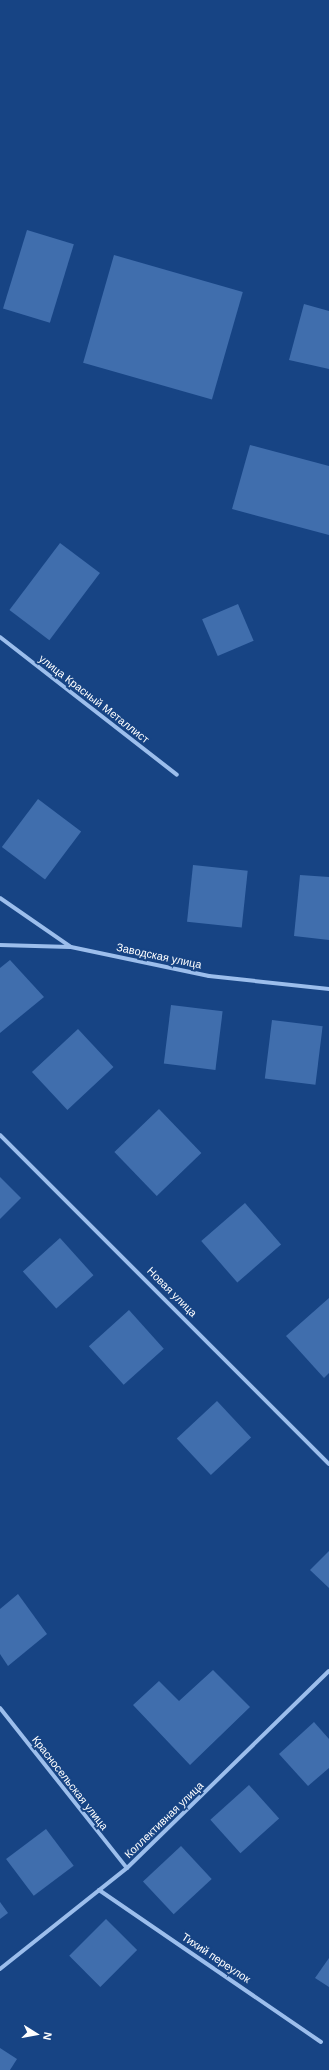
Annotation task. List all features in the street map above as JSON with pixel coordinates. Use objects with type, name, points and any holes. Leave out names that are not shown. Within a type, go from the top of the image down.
[{"type":"street","name":"улица Красный Металлист","points":[[0,637],[177,775]]},
{"type":"street","name":"Заводская улица","points":[[0,898],[70,947],[209,976],[329,989]]},
{"type":"street","points":[[0,945],[70,947]]},
{"type":"street","name":"Новая улица","points":[[0,1135],[329,1464]]},
{"type":"street","name":"Коллективная улица","points":[[0,1969],[127,1868],[329,1671]]},
{"type":"street","name":"Красносельская улица","points":[[0,1708],[127,1868]]},
{"type":"street","name":"Тихий переулок","points":[[100,1890],[321,2042]]},
{"type":"building","points":[[27,230],[74,244],[50,323],[3,308]]},
{"type":"building","points":[[114,255],[243,292],[212,400],[83,363]]},
{"type":"building","points":[[304,304],[329,311],[329,369],[289,360]]},
{"type":"building","points":[[250,445],[329,466],[329,535],[232,509]]},
{"type":"building","points":[[60,543],[100,573],[49,640],[9,610]]},
{"type":"building","points":[[238,604],[254,641],[218,656],[202,619]]},
{"type":"building","points":[[38,799],[81,831],[45,879],[2,847]]},
{"type":"building","points":[[193,865],[248,871],[242,927],[187,922]]},
{"type":"building","points":[[300,875],[329,877],[329,940],[294,936]]},
{"type":"building","points":[[10,960],[44,997],[0,1033],[0,968]]},
{"type":"building","points":[[171,1005],[223,1011],[215,1070],[164,1064]]},
{"type":"building","points":[[272,1020],[323,1026],[315,1085],[265,1079]]},
{"type":"building","points":[[78,1029],[113,1067],[67,1110],[32,1072]]},
{"type":"building","points":[[159,1109],[201,1153],[157,1196],[114,1152]]},
{"type":"building","points":[[0,1177],[21,1198],[0,1219]]},
{"type":"building","points":[[245,1203],[281,1245],[237,1283],[201,1241]]},
{"type":"building","points":[[60,1238],[93,1275],[56,1309],[23,1271]]},
{"type":"building","points":[[329,1298],[329,1373],[324,1378],[286,1336]]},
{"type":"building","points":[[129,1310],[164,1349],[124,1385],[89,1346]]},
{"type":"building","points":[[217,1401],[251,1438],[211,1475],[177,1439]]},
{"type":"building","points":[[329,1551],[329,1588],[310,1570]]},
{"type":"building","points":[[18,1594],[47,1634],[8,1666],[0,1654],[0,1609]]},
{"type":"building","points":[[213,1670],[250,1707],[190,1765],[133,1705],[159,1681],[179,1701]]},
{"type":"building","points":[[314,1722],[329,1739],[329,1768],[308,1786],[279,1754]]},
{"type":"building","points":[[249,1785],[279,1818],[240,1853],[210,1820]]},
{"type":"building","points":[[46,1829],[74,1866],[34,1896],[6,1859]]},
{"type":"building","points":[[181,1846],[212,1879],[174,1914],[143,1881]]},
{"type":"building","points":[[0,1902],[8,1913],[0,1919]]},
{"type":"building","points":[[106,1919],[137,1950],[100,1987],[69,1956]]},
{"type":"building","points":[[329,1958],[329,1987],[315,1978]]},
{"type":"building","points":[[0,2048],[17,2059],[10,2070],[0,2070]]}]
